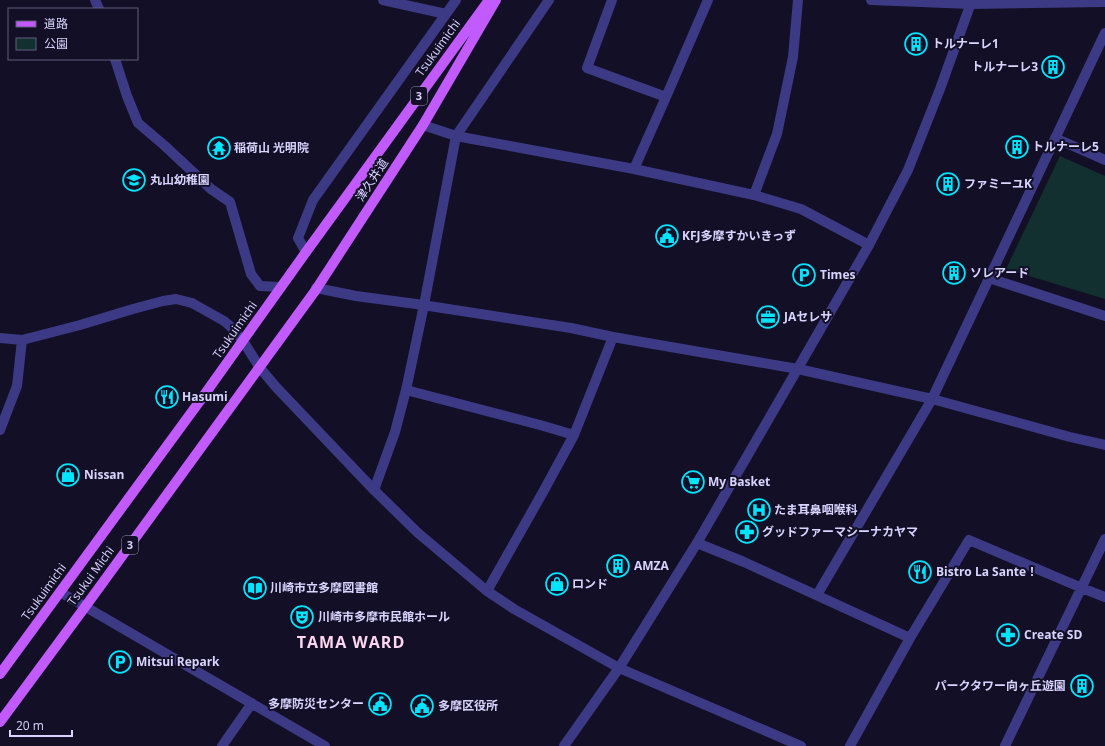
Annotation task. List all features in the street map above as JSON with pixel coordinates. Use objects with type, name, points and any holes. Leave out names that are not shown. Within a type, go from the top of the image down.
[{"type":"main road","name":"Tsukuimichi","points":[[0,674],[202,398],[281,286],[489,0]]},
{"type":"main road","name":"津久井道","points":[[260,368],[316,288],[423,125],[496,0]]},
{"type":"main road","name":"Tsukui Michi","points":[[0,722],[260,368]]},
{"type":"street","points":[[383,0],[446,14]]},
{"type":"street","points":[[306,252],[298,238],[313,200],[456,0]]},
{"type":"street","points":[[374,490],[395,432],[406,390],[424,305],[456,136],[549,0]]},
{"type":"street","points":[[612,0],[587,68],[666,97]]},
{"type":"street","points":[[634,169],[708,0]]},
{"type":"street","points":[[754,195],[777,134],[793,57],[798,0]]},
{"type":"street","points":[[871,0],[1105,2]]},
{"type":"street","points":[[564,746],[620,668],[697,543],[869,245],[908,170],[940,89],[971,2]]},
{"type":"street","points":[[817,596],[932,399],[1105,33]]},
{"type":"street","points":[[115,60],[127,96],[138,123],[211,189],[230,202],[251,274],[260,286],[281,286]]},
{"type":"street","points":[[423,125],[456,136],[634,169],[754,195],[802,209],[869,245]]},
{"type":"street","points":[[1055,138],[1105,160]]},
{"type":"street","points":[[989,278],[1105,316]]},
{"type":"street","points":[[316,288],[356,296],[571,328],[613,337],[798,369],[932,399],[1070,437],[1105,445]]},
{"type":"street","points":[[0,338],[22,340],[163,301],[176,299],[192,302],[230,326],[243,341],[260,368],[276,388],[374,490],[418,532],[487,591],[514,609],[620,668],[801,746]]},
{"type":"street","points":[[487,591],[574,436],[613,337]]},
{"type":"street","points":[[0,430],[17,386],[22,340]]},
{"type":"street","points":[[406,390],[540,425],[574,436]]},
{"type":"street","points":[[850,746],[910,638],[969,540],[1105,597]]},
{"type":"street","points":[[1005,746],[1105,540]]},
{"type":"street","points":[[697,543],[744,562],[910,638]]},
{"type":"street","points":[[60,592],[325,746]]},
{"type":"street","points":[[222,746],[252,703]]},
{"type":"green space","points":[[1060,156],[1105,176],[1105,299],[1006,269]]},
{"type":"place","name":"トルナーレ1","points":[[916,44]]},
{"type":"place","name":"トルナーレ3","points":[[1053,67]]},
{"type":"place","name":"トルナーレ5","points":[[1017,147]]},
{"type":"place","name":"稲荷山 光明院","points":[[219,148]]},
{"type":"place","name":"丸山幼稚園","points":[[134,180]]},
{"type":"place","name":"ファミーユK","points":[[948,184]]},
{"type":"place","name":"KFJ多摩すかいきっず","points":[[667,236]]},
{"type":"place","name":"ソレアード","points":[[954,273]]},
{"type":"place","name":"Times","points":[[804,275]]},
{"type":"place","name":"JAセレサ","points":[[768,317]]},
{"type":"place","name":"Hasumi","points":[[167,397]]},
{"type":"place","name":"Nissan","points":[[68,475]]},
{"type":"place","name":"My Basket","points":[[693,482]]},
{"type":"place","name":"たま耳鼻咽喉科","points":[[759,510]]},
{"type":"place","name":"グッドファーマシーナカヤマ","points":[[747,532]]},
{"type":"place","name":"AMZA","points":[[618,566]]},
{"type":"place","name":"Bistro La Sante！","points":[[920,572]]},
{"type":"place","name":"ロンド","points":[[557,584]]},
{"type":"place","name":"川崎市立多摩図書館","points":[[255,588]]},
{"type":"place","name":"川崎市多摩市民館ホール","points":[[302,617]]},
{"type":"place","name":"Create SD","points":[[1008,635]]},
{"type":"place","name":"Mitsui Repark","points":[[120,662]]},
{"type":"place","name":"パークタワー向ヶ丘遊園","points":[[1082,686]]},
{"type":"place","name":"多摩防災センター","points":[[380,704]]},
{"type":"place","name":"多摩区役所","points":[[422,706]]},
{"type":"district","name":"TAMA WARD","points":[[351,642]]}]
